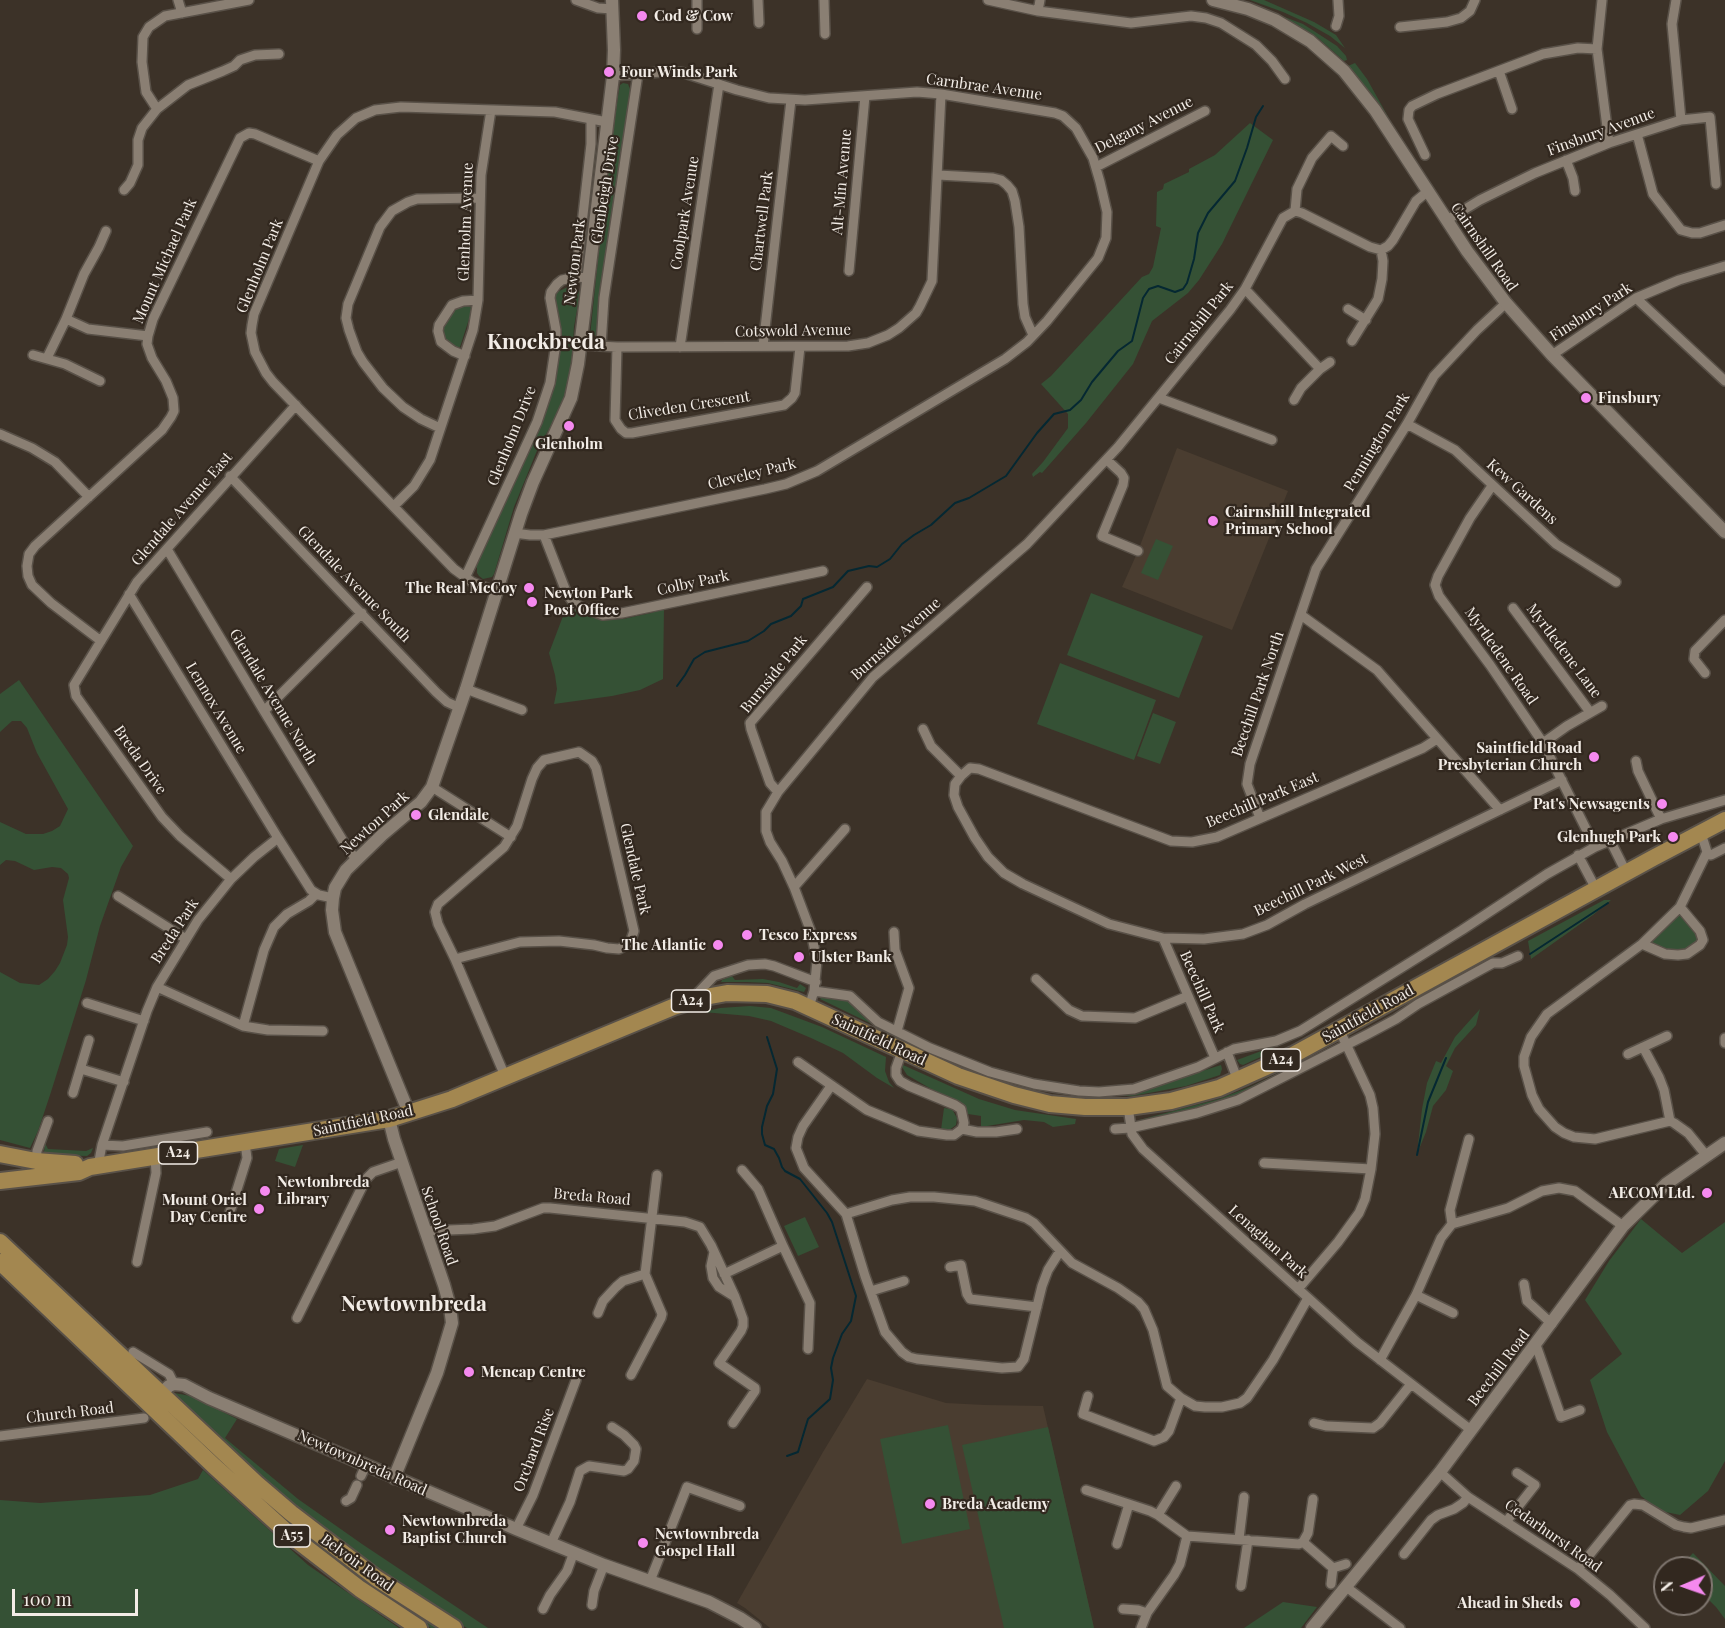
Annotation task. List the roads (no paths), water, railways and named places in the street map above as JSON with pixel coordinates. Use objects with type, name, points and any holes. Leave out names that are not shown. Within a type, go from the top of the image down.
[{"type":"highway","name":"Saintfield Road","points":[[0,1181],[36,1170],[79,1172],[94,1167],[389,1119],[452,1098],[689,1001],[716,994],[767,994],[795,1001],[813,993],[902,1051],[958,1076],[1014,1095],[1085,1107],[1128,1107],[1195,1096],[1238,1081],[1293,1054],[1343,1037],[1596,889],[1725,820]]},
{"type":"highway","name":"Saintfield Road","points":[[0,1154],[36,1170]]},
{"type":"highway","name":"Newtownbreda Road","points":[[0,1242],[157,1400]]},
{"type":"highway","name":"Newtownbreda Road","points":[[0,1262],[157,1400]]},
{"type":"highway","name":"Belvoir Road","points":[[157,1400],[221,1473],[290,1535],[360,1589],[419,1628]]},
{"type":"highway","name":"Belvoir Road","points":[[157,1400],[298,1519],[376,1578],[454,1628]]},
{"type":"street","points":[[178,0],[182,13]]},
{"type":"street","points":[[157,109],[146,92],[142,62],[143,37],[149,27],[165,16],[249,0]]},
{"type":"street","points":[[578,0],[598,8],[612,5]]},
{"type":"street","points":[[697,0],[697,29]]},
{"type":"street","points":[[758,0],[759,23]]},
{"type":"street","points":[[824,0],[825,34]]},
{"type":"street","points":[[988,0],[1038,11],[1131,23],[1191,16],[1206,18],[1221,23],[1256,45],[1285,79]]},
{"type":"street","points":[[1038,11],[1040,0]]},
{"type":"street","name":"Cairnshill Road","points":[[1213,0],[1248,9],[1275,20],[1310,41],[1334,61],[1375,110],[1467,251],[1506,303],[1552,355],[1725,532]]},
{"type":"street","points":[[1336,27],[1339,16],[1338,0]]},
{"type":"street","points":[[1400,27],[1447,22],[1461,18],[1470,11],[1475,0]]},
{"type":"street","points":[[1602,0],[1597,48],[1609,143]]},
{"type":"street","points":[[1677,0],[1672,24],[1681,120]]},
{"type":"street","name":"Newton Park","points":[[409,1113],[335,932],[333,898],[340,878],[356,859],[422,802],[432,787],[446,753],[532,482],[571,398],[581,345],[613,76],[612,5]]},
{"type":"street","points":[[1425,155],[1408,120],[1412,106],[1437,94],[1543,54],[1578,48],[1597,48]]},
{"type":"street","points":[[124,190],[130,183],[138,165],[138,140],[142,128],[157,109],[188,85],[224,71],[240,60],[255,55],[279,54]]},
{"type":"street","points":[[1500,71],[1512,109]]},
{"type":"street","name":"Carnbrae Avenue","points":[[613,76],[681,72],[753,95],[791,100],[917,92],[941,94],[1046,111],[1063,116],[1083,138],[1096,167],[1107,212],[1108,226],[1103,248],[1091,267],[1033,335]]},
{"type":"street","name":"Glenbeigh Drive","points":[[602,346],[604,298],[638,74]]},
{"type":"street","name":"Coolpark Avenue","points":[[680,347],[719,84]]},
{"type":"street","name":"Cotswold Avenue","points":[[581,345],[617,347],[848,346],[878,340],[899,328],[916,313],[932,281],[941,94]]},
{"type":"street","name":"Alt-Min Avenue","points":[[849,271],[865,96]]},
{"type":"street","name":"Chartwell Park","points":[[763,346],[791,100]]},
{"type":"street","name":"Glenholm Park","points":[[497,592],[465,578],[454,569],[273,382],[260,363],[253,343],[254,314],[319,161],[328,146],[346,125],[356,118],[375,110],[401,107],[555,112],[607,122]]},
{"type":"street","name":"Glenholm Avenue","points":[[394,506],[414,486],[430,460],[473,330],[478,300],[481,175],[491,110]]},
{"type":"street","name":"Delgany Avenue","points":[[1096,167],[1205,111]]},
{"type":"street","name":"Finsbury Avenue","points":[[1446,220],[1507,187],[1566,160],[1609,143],[1681,120],[1710,117],[1716,184]]},
{"type":"street","points":[[589,278],[576,277],[591,144],[591,120]]},
{"type":"street","name":"Mount Michael Park","points":[[101,641],[40,594],[32,585],[27,566],[29,554],[34,546],[162,430],[174,411],[171,391],[152,358],[147,344],[148,336],[158,309],[240,138],[249,133],[255,134],[319,161]]},
{"type":"street","points":[[1343,146],[1327,134],[1302,176],[1294,199],[1294,211],[1370,248],[1381,250],[1393,240],[1416,201],[1428,191]]},
{"type":"street","points":[[1638,134],[1653,194],[1681,230],[1700,233],[1725,225]]},
{"type":"street","points":[[1566,160],[1575,191]]},
{"type":"street","points":[[938,175],[993,178],[1001,180],[1012,192],[1019,227],[1023,304],[1025,317],[1033,335]]},
{"type":"street","points":[[440,428],[421,419],[383,388],[357,352],[349,330],[348,304],[380,226],[392,211],[417,199],[480,198]]},
{"type":"street","name":"Cairnshill Park","points":[[1023,547],[1107,460],[1230,310],[1245,289],[1282,218],[1294,211]]},
{"type":"street","points":[[47,358],[84,274],[106,231]]},
{"type":"street","points":[[1352,341],[1378,298],[1382,279],[1381,250]]},
{"type":"street","name":"Finsbury Park","points":[[1552,355],[1636,298],[1679,280],[1725,266]]},
{"type":"street","name":"Glenholm Drive","points":[[465,578],[541,413],[550,383],[556,343],[551,292],[557,284],[567,278],[576,277]]},
{"type":"street","points":[[1245,289],[1320,369]]},
{"type":"street","points":[[1636,298],[1725,381]]},
{"type":"street","name":"Glenholm Avenue","points":[[465,356],[441,342],[439,325],[452,305],[463,301],[478,300]]},
{"type":"street","name":"Pennington Park","points":[[1301,615],[1316,569],[1407,424],[1434,376],[1506,303]]},
{"type":"street","points":[[1348,309],[1366,320]]},
{"type":"street","points":[[66,318],[88,328],[148,336]]},
{"type":"street","name":"Cleveley Park","points":[[514,533],[544,535],[786,484],[833,462],[996,365],[1033,335]]},
{"type":"street","name":"Cliveden Crescent","points":[[617,347],[615,420],[626,433],[632,433],[784,405],[795,393],[800,346]]},
{"type":"street","points":[[33,355],[65,364],[100,381]]},
{"type":"street","points":[[1294,400],[1301,388],[1330,362]]},
{"type":"street","points":[[1159,398],[1272,440]]},
{"type":"street","name":"Glendale Avenue East","points":[[101,641],[129,594],[296,405]]},
{"type":"street","name":"Kew Gardens","points":[[1407,424],[1455,450],[1556,544],[1616,582]]},
{"type":"street","points":[[0,434],[32,448],[55,462],[89,497]]},
{"type":"street","points":[[1107,460],[1121,473],[1124,485],[1098,534],[1138,551]]},
{"type":"street","name":"Glendale Avenue South","points":[[230,477],[442,697],[460,708]]},
{"type":"street","name":"Myrtledene Road","points":[[1492,486],[1470,518],[1435,585],[1439,596],[1544,743],[1595,846]]},
{"type":"street","name":"Colby Park","points":[[544,535],[567,594],[581,607],[603,615],[823,571]]},
{"type":"street","name":"Burnside Avenue","points":[[778,792],[873,677],[1023,547]]},
{"type":"street","name":"Glendale Avenue North","points":[[167,549],[356,859]]},
{"type":"street","name":"Burnside Park","points":[[778,792],[770,783],[750,723],[867,587]]},
{"type":"street","name":"Lennox Avenue","points":[[129,594],[278,838]]},
{"type":"street","name":"Myrtledene Lane","points":[[1513,608],[1590,712]]},
{"type":"street","points":[[264,711],[362,613]]},
{"type":"street","points":[[1301,615],[1377,670],[1500,810]]},
{"type":"street","name":"Beechill Park North","points":[[1260,818],[1247,784],[1248,774],[1301,615]]},
{"type":"street","points":[[1705,673],[1694,659],[1695,651],[1725,620]]},
{"type":"street","name":"Breda Drive","points":[[101,641],[74,685],[76,696],[166,822],[231,879]]},
{"type":"street","points":[[466,690],[522,710]]},
{"type":"street","points":[[1544,743],[1602,706]]},
{"type":"street","points":[[923,729],[932,746],[961,776]]},
{"type":"street","name":"Beechill Park East","points":[[961,776],[970,768],[979,769],[1181,843],[1217,837],[1423,748],[1437,739]]},
{"type":"street","name":"Glendale Park","points":[[455,959],[520,942],[559,941],[619,949],[631,940],[634,931],[596,768],[585,755],[579,752],[544,760],[532,779],[517,826],[504,847],[438,904],[435,912],[438,924],[505,1076]]},
{"type":"street","points":[[1636,761],[1638,771],[1661,819]]},
{"type":"street","name":"Beechill Park West","points":[[961,776],[955,784],[954,795],[958,807],[988,857],[1004,873],[1057,901],[1109,924],[1163,938],[1204,939],[1243,934],[1267,925],[1305,904],[1562,780]]},
{"type":"street","points":[[432,787],[511,837]]},
{"type":"street","points":[[778,792],[766,812],[766,831],[794,887],[815,946],[817,961],[813,993]]},
{"type":"street","name":"Saintfield Road","points":[[689,1001],[702,990],[710,978],[748,965],[765,964],[813,993],[850,996],[878,1022],[951,1057],[990,1072],[1034,1084],[1079,1091],[1109,1092],[1134,1089],[1187,1072],[1242,1046],[1276,1041],[1310,1026],[1578,855],[1661,819],[1725,800]]},
{"type":"street","points":[[794,887],[845,829]]},
{"type":"street","points":[[1701,833],[1707,848],[1706,854],[1680,907],[1642,944],[1547,1014],[1531,1037],[1524,1057],[1524,1066],[1532,1095],[1539,1109],[1555,1127],[1574,1137],[1595,1139],[1670,1121],[1688,1133],[1706,1155]]},
{"type":"street","points":[[278,838],[308,887],[316,894],[333,898]]},
{"type":"street","name":"Breda Park","points":[[94,1167],[144,1021],[158,987],[206,908],[254,856],[278,838]]},
{"type":"street","points":[[1610,840],[1626,872]]},
{"type":"street","points":[[1706,854],[1711,855],[1725,848]]},
{"type":"street","points":[[1578,855],[1596,889]]},
{"type":"street","points":[[243,1026],[264,950],[274,927],[287,914],[305,904],[316,894]]},
{"type":"street","points":[[118,896],[186,939]]},
{"type":"street","points":[[1642,944],[1665,954],[1678,955],[1687,954],[1700,945],[1703,940],[1700,931],[1680,907]]},
{"type":"street","points":[[894,932],[895,951],[909,988],[897,1031]]},
{"type":"street","name":"Beechill Park","points":[[1163,938],[1215,1058]]},
{"type":"street","name":"Saintfield Road","points":[[1115,1129],[1130,1128],[1227,1104],[1271,1084],[1343,1037],[1396,1019],[1418,1004],[1493,963],[1502,963],[1518,956]]},
{"type":"street","points":[[716,994],[717,975]]},
{"type":"street","points":[[1036,979],[1069,1010],[1082,1016],[1135,1018],[1188,996]]},
{"type":"street","points":[[158,987],[243,1026],[275,1030],[323,1031]]},
{"type":"street","points":[[87,1003],[144,1021]]},
{"type":"street","points":[[1628,1054],[1667,1036]]},
{"type":"street","points":[[1298,1289],[1359,1213],[1365,1199],[1371,1169],[1375,1134],[1373,1108],[1370,1095],[1343,1037]]},
{"type":"street","points":[[73,1093],[89,1040]]},
{"type":"street","points":[[1643,1047],[1659,1077],[1670,1121]]},
{"type":"street","points":[[798,1062],[877,1115],[918,1131],[954,1135],[962,1129],[964,1123],[961,1109],[900,1081],[896,1076],[896,1068],[902,1051]]},
{"type":"street","points":[[1227,1052],[1238,1081]]},
{"type":"street","points":[[81,1069],[124,1082]]},
{"type":"street","points":[[831,1086],[803,1126],[796,1148],[804,1168],[846,1214],[885,1332],[909,1357],[1002,1368],[1018,1367],[1022,1364],[1048,1270],[1060,1251]]},
{"type":"street","name":"Lenaghan Park","points":[[1128,1107],[1130,1128],[1134,1139],[1143,1149],[1380,1360],[1471,1430]]},
{"type":"street","name":"School Road","points":[[389,1119],[392,1135],[450,1307],[452,1323],[437,1372],[394,1478]]},
{"type":"street","points":[[36,1170],[37,1151],[48,1120]]},
{"type":"street","points":[[962,1129],[977,1132],[1017,1129]]},
{"type":"street","points":[[102,1145],[123,1146],[207,1132]]},
{"type":"street","points":[[1452,1224],[1450,1210],[1470,1139]]},
{"type":"street","points":[[229,1215],[247,1158],[245,1143]]},
{"type":"street","name":"Beechill Road","points":[[1312,1628],[1440,1472],[1623,1226],[1666,1184],[1725,1143]]},
{"type":"street","points":[[136,1262],[156,1173],[155,1157]]},
{"type":"street","points":[[297,1318],[366,1179],[373,1172],[402,1162]]},
{"type":"street","points":[[1264,1163],[1371,1169]]},
{"type":"street","points":[[742,1170],[758,1189],[810,1303],[808,1349]]},
{"type":"street","name":"Breda Road","points":[[651,1218],[657,1175]]},
{"type":"street","points":[[1380,1360],[1416,1295],[1441,1238],[1452,1224],[1508,1208],[1542,1191],[1559,1188],[1575,1191],[1623,1226]]},
{"type":"street","points":[[846,1214],[910,1197],[957,1198],[975,1201],[1026,1218],[1081,1269],[1118,1288],[1138,1302],[1144,1309],[1153,1330],[1167,1386],[1180,1398],[1195,1406],[1231,1406],[1247,1398],[1273,1360],[1308,1298]]},
{"type":"street","name":"Breda Road","points":[[425,1231],[495,1226],[543,1208],[651,1218],[692,1223],[700,1227],[742,1313],[743,1326],[719,1363],[755,1388],[733,1423]]},
{"type":"street","points":[[631,1375],[661,1318],[661,1310],[645,1274],[651,1218]]},
{"type":"street","points":[[724,1274],[783,1246]]},
{"type":"street","name":"Breda Road","points":[[714,1252],[711,1266],[713,1278],[719,1287],[735,1297]]},
{"type":"street","points":[[950,1267],[961,1265],[970,1299],[1037,1307]]},
{"type":"street","points":[[598,1313],[603,1301],[623,1281],[645,1274]]},
{"type":"street","points":[[871,1291],[904,1281]]},
{"type":"street","points":[[1524,1284],[1527,1300],[1552,1324]]},
{"type":"street","points":[[1416,1295],[1453,1313]]},
{"type":"street","points":[[1536,1345],[1561,1417],[1580,1410]]},
{"type":"street","name":"Newtownbreda Road","points":[[133,1352],[169,1374],[157,1400]]},
{"type":"street","name":"Orchard Rise","points":[[516,1529],[533,1495],[576,1380]]},
{"type":"street","points":[[1314,1423],[1326,1426],[1373,1428],[1380,1423],[1411,1384]]},
{"type":"street","name":"Newtownbreda Road","points":[[157,1400],[184,1385],[361,1475],[394,1478],[604,1565],[709,1602],[755,1628]]},
{"type":"street","points":[[1088,1396],[1083,1414],[1154,1441],[1164,1437],[1169,1431],[1180,1398]]},
{"type":"street","name":"Church Road","points":[[0,1436],[157,1400]]},
{"type":"street","points":[[550,1543],[570,1503],[580,1471],[589,1466],[624,1471],[634,1461],[636,1449],[634,1445],[612,1427]]},
{"type":"street","name":"Cedarhurst Road","points":[[1440,1472],[1468,1497],[1578,1569],[1645,1628]]},
{"type":"street","points":[[1506,1522],[1534,1485],[1517,1473]]},
{"type":"street","points":[[346,1501],[351,1498],[361,1475]]},
{"type":"street","points":[[1158,1515],[1176,1486]]},
{"type":"street","points":[[650,1581],[687,1487],[740,1506]]},
{"type":"street","points":[[1086,1490],[1158,1515],[1187,1536],[1292,1544],[1303,1542]]},
{"type":"street","points":[[1241,1586],[1244,1497]]},
{"type":"street","points":[[1404,1554],[1431,1520],[1463,1503],[1468,1497]]},
{"type":"street","points":[[1303,1542],[1308,1533],[1313,1498]]},
{"type":"street","points":[[1117,1544],[1129,1504]]},
{"type":"street","points":[[1578,1569],[1630,1505],[1643,1505],[1676,1525],[1684,1527],[1691,1528],[1725,1520]]},
{"type":"street","points":[[1145,1627],[1147,1613],[1180,1564],[1187,1536]]},
{"type":"street","points":[[1303,1542],[1333,1568]]},
{"type":"street","points":[[543,1609],[567,1571],[574,1552]]},
{"type":"street","points":[[1333,1568],[1346,1564]]},
{"type":"street","points":[[592,1605],[594,1592],[604,1565]]},
{"type":"street","points":[[1331,1584],[1333,1568]]},
{"type":"street","points":[[1345,1586],[1396,1625]]},
{"type":"street","points":[[1124,1609],[1147,1613]]},
{"type":"waterway","points":[[677,686],[694,659],[705,652],[748,641],[771,624],[791,616],[801,606],[803,599],[833,587],[848,571],[869,566],[877,567],[890,559],[902,544],[931,525],[955,503],[969,498],[1006,476],[1037,433],[1054,414],[1070,410],[1081,400],[1092,382],[1118,351],[1132,341],[1143,298],[1149,289],[1158,286],[1175,292],[1183,289],[1194,259],[1198,233],[1208,213],[1235,181],[1256,117],[1263,106]]},
{"type":"waterway","points":[[1530,954],[1608,903]]},
{"type":"waterway","points":[[767,1037],[777,1069],[773,1094],[767,1106],[762,1127],[765,1145],[774,1149],[785,1171],[800,1179],[827,1213],[856,1296],[851,1321],[842,1334],[833,1358],[830,1399],[808,1419],[798,1452],[787,1456]]},
{"type":"waterway","points":[[1417,1155],[1428,1102],[1446,1058]]},
{"type":"place","name":"Cod & Cow","points":[[642,16]]},
{"type":"place","name":"Four Winds Park","points":[[609,72]]},
{"type":"place","name":"Finsbury","points":[[1586,398]]},
{"type":"place","name":"Glenholm","points":[[569,426]]},
{"type":"place","name":"Cairnshill Integrated Primary School","points":[[1213,521]]},
{"type":"place","name":"The Real McCoy","points":[[529,588]]},
{"type":"place","name":"Newton Park Post Office","points":[[532,602]]},
{"type":"place","name":"Saintfield Road Presbyterian Church","points":[[1594,757]]},
{"type":"place","name":"Pat's Newsagents","points":[[1662,804]]},
{"type":"place","name":"Glendale","points":[[416,815]]},
{"type":"place","name":"Glenhugh Park","points":[[1673,837]]},
{"type":"place","name":"Tesco Express","points":[[747,935]]},
{"type":"place","name":"The Atlantic","points":[[718,945]]},
{"type":"place","name":"Ulster Bank","points":[[799,957]]},
{"type":"place","name":"Newtonbreda Library","points":[[265,1191]]},
{"type":"place","name":"AECOM Ltd.","points":[[1707,1193]]},
{"type":"place","name":"Mount Oriel Day Centre","points":[[259,1209]]},
{"type":"place","name":"Mencap Centre","points":[[469,1372]]},
{"type":"place","name":"Breda Academy","points":[[930,1504]]},
{"type":"place","name":"Newtownbreda Baptist Church","points":[[390,1530]]},
{"type":"place","name":"Newtownbreda Gospel Hall","points":[[643,1543]]},
{"type":"place","name":"Ahead in Sheds","points":[[1575,1603]]},
{"type":"district","name":"Knockbreda","points":[[546,342]]},
{"type":"district","name":"Newtownbreda","points":[[414,1304]]}]
